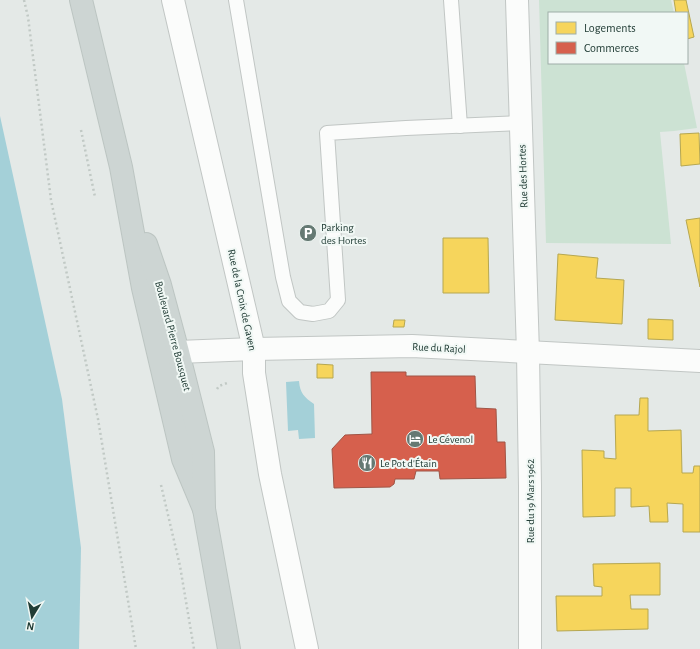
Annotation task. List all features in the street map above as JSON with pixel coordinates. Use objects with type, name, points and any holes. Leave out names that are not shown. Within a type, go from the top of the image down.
[{"type":"main road","name":"Boulevard Pierre Bousquet","points":[[81,0],[121,167],[143,288],[182,458],[204,509]]},
{"type":"main road","name":"Boulevard Pierre Bousquet","points":[[121,167],[160,285],[203,452],[204,509],[229,649]]},
{"type":"street","name":"Rue de la Croix de Gaven","points":[[172,0],[254,349],[254,373],[270,474],[307,649]]},
{"type":"street","name":"Rue des Hortes","points":[[517,0],[528,353]]},
{"type":"street","name":"Rue du Rajol","points":[[178,352],[412,346],[700,361]]},
{"type":"street","name":"Rue du 19 Mars 1962","points":[[528,353],[530,649]]},
{"type":"lane","points":[[236,0],[283,277],[289,301],[300,312],[314,314],[329,312],[338,300],[327,133],[522,123]]},
{"type":"lane","points":[[451,0],[460,126]]},
{"type":"path","points":[[24,0],[28,17],[51,200],[98,419],[136,649]]},
{"type":"green space","points":[[539,0],[671,0],[674,12],[548,12],[548,64],[684,64],[697,128],[660,132],[671,244],[546,243]]},
{"type":"water","points":[[0,116],[62,399],[81,548],[79,649],[0,649]]},
{"type":"water","points":[[299,381],[300,389],[303,394],[314,404],[315,438],[299,439],[298,430],[288,431],[286,382]]},
{"type":"building: Logements","points":[[674,0],[686,0],[694,37],[688,39],[688,12],[676,12]]},
{"type":"building: Logements","points":[[699,133],[700,164],[681,166],[680,134]]},
{"type":"building: Logements","points":[[700,218],[700,287],[686,220]]},
{"type":"building: Logements","points":[[443,238],[488,238],[489,293],[443,293]]},
{"type":"building: Logements","points":[[558,254],[598,258],[596,278],[624,280],[622,324],[555,320]]},
{"type":"building: Logements","points":[[648,319],[673,320],[673,340],[648,339]]},
{"type":"building: Logements","points":[[394,320],[405,320],[404,327],[393,327]]},
{"type":"building: Logements","points":[[317,364],[333,365],[333,378],[317,378]]},
{"type":"building: Logements","points":[[640,398],[648,398],[648,431],[681,430],[682,473],[693,473],[694,466],[700,466],[700,532],[683,532],[683,504],[667,503],[668,522],[650,522],[649,506],[631,507],[631,488],[615,488],[615,516],[583,517],[582,450],[604,451],[604,458],[616,459],[615,415],[639,415]]},
{"type":"building: Logements","points":[[660,563],[660,595],[630,595],[631,609],[648,609],[648,629],[557,631],[556,596],[602,596],[602,587],[594,586],[593,564]]},
{"type":"building: Commerces","points":[[371,372],[406,372],[406,376],[475,376],[476,408],[496,409],[497,442],[505,442],[506,478],[440,479],[439,471],[416,471],[414,479],[395,479],[394,484],[390,487],[334,488],[332,449],[345,435],[372,434]]},
{"type":"place","name":"Parking des Hortes","points":[[308,233]]},
{"type":"place","name":"Le Cévenol","points":[[415,439]]},
{"type":"place","name":"Le Pot d'Étain","points":[[367,463]]}]
